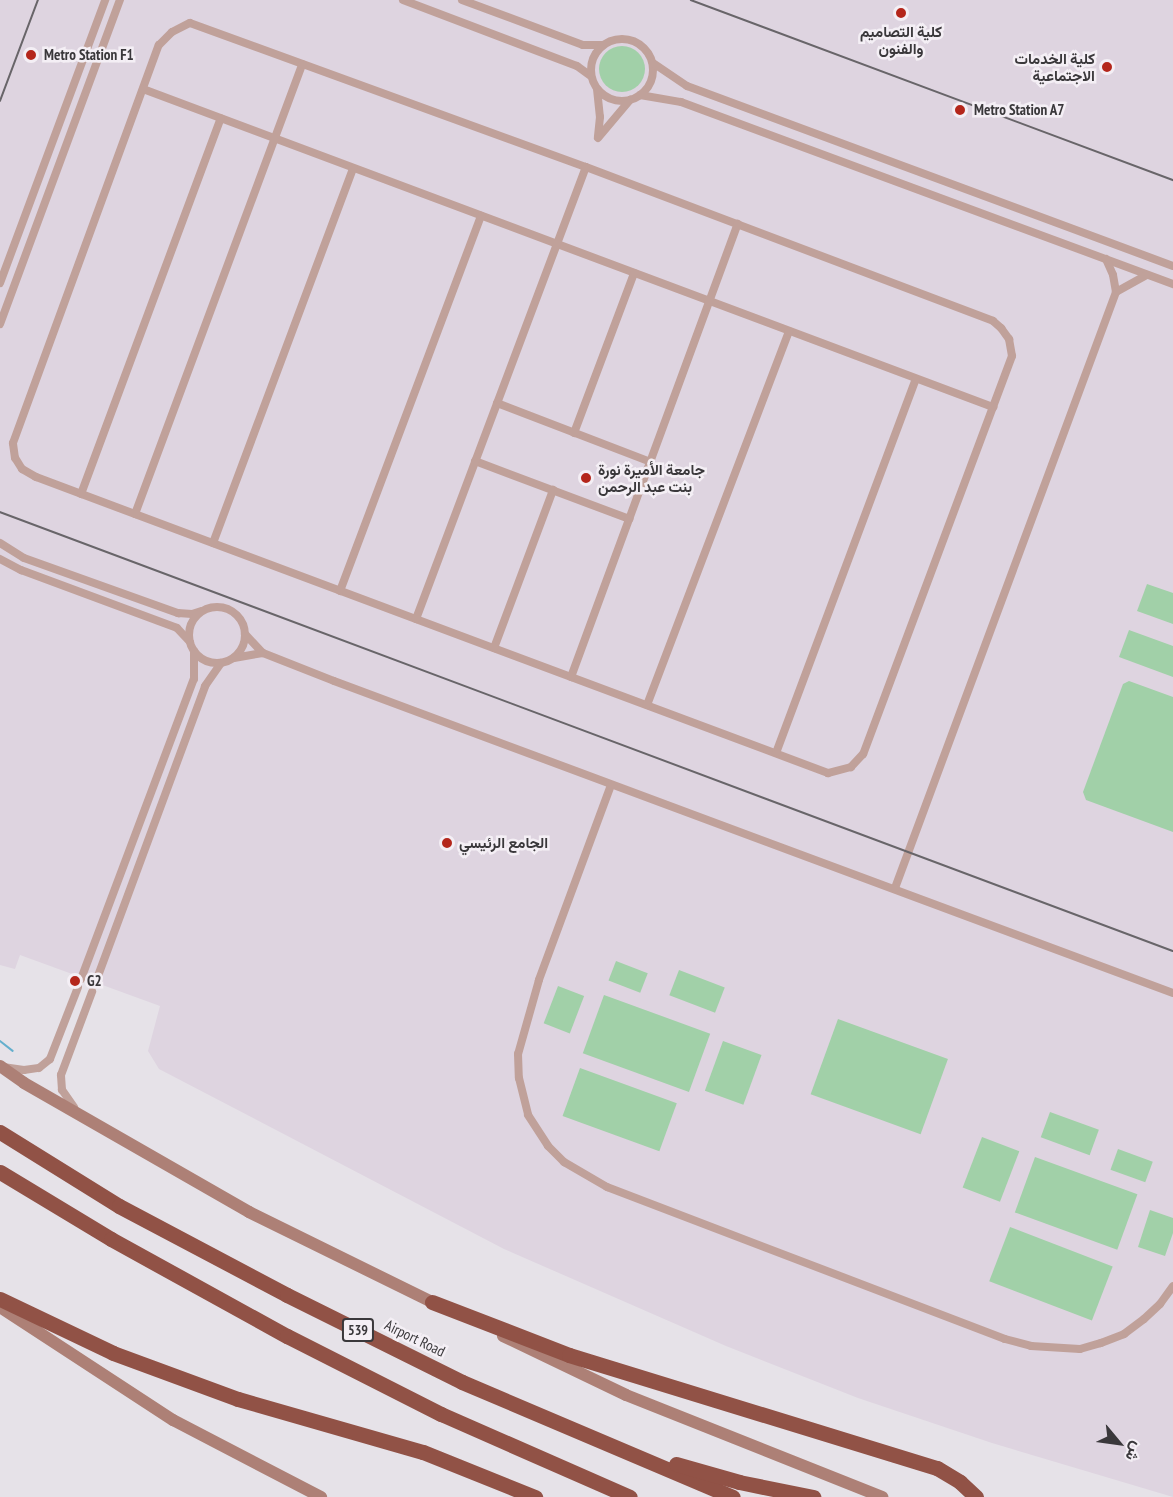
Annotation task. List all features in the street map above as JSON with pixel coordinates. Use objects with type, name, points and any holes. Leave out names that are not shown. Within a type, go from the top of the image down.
[{"type":"highway","name":"Airport Road","points":[[0,1132],[119,1206],[286,1295],[462,1382],[733,1497]]},
{"type":"highway","name":"539","points":[[0,1172],[111,1239],[287,1336],[441,1414],[630,1497]]},
{"type":"highway","points":[[0,1299],[123,1356],[238,1399],[423,1452],[535,1497]]},
{"type":"highway","points":[[432,1302],[568,1355],[937,1468],[960,1482],[976,1497]]},
{"type":"highway","points":[[603,1442],[739,1482],[813,1497]]},
{"type":"main road","points":[[1,1066],[85,1118],[249,1212],[432,1302],[626,1395],[882,1497]]},
{"type":"main road","points":[[0,1307],[173,1420],[321,1497]]},
{"type":"street","points":[[0,283],[105,0]]},
{"type":"street","points":[[0,324],[120,0]]},
{"type":"street","points":[[403,0],[577,66],[591,76]]},
{"type":"street","points":[[462,0],[573,41],[603,45]]},
{"type":"street","points":[[190,23],[586,167],[993,321],[1009,339],[1012,356],[862,754],[851,767],[828,773],[81,494],[36,477],[22,469],[15,458],[14,443],[143,89],[159,45],[172,32],[190,23]]},
{"type":"street","points":[[653,63],[651,81],[640,95],[630,100],[598,138],[600,117],[597,89],[591,76],[592,59],[603,45],[619,38],[628,39],[644,47],[653,63],[687,86],[1173,266]]},
{"type":"street","points":[[135,514],[302,64]]},
{"type":"street","points":[[143,89],[993,407]]},
{"type":"street","points":[[597,89],[612,99],[630,100]]},
{"type":"street","points":[[640,95],[681,102],[1173,284]]},
{"type":"street","points":[[81,494],[221,118]]},
{"type":"street","points":[[416,619],[586,167]]},
{"type":"street","points":[[213,543],[353,168]]},
{"type":"street","points":[[340,591],[481,216]]},
{"type":"street","points":[[571,677],[738,225]]},
{"type":"street","points":[[895,888],[1116,292],[1113,275],[1106,259]]},
{"type":"street","points":[[574,433],[634,273]]},
{"type":"street","points":[[1116,292],[1147,275]]},
{"type":"street","points":[[647,705],[789,331]]},
{"type":"street","points":[[776,753],[916,379]]},
{"type":"street","points":[[497,404],[651,462]]},
{"type":"street","points":[[475,461],[629,519]]},
{"type":"street","points":[[494,648],[553,490]]},
{"type":"street","points":[[0,543],[24,558],[178,614],[216,607],[232,612],[243,625],[245,634],[241,649],[225,661],[204,686],[61,1074],[62,1090],[67,1101],[85,1118]]},
{"type":"street","points":[[0,558],[21,570],[177,628],[206,660],[225,661],[263,653]]},
{"type":"street","points":[[1,1066],[24,1070],[39,1068],[51,1059],[194,679],[191,627],[201,611]]},
{"type":"street","points":[[245,634],[263,653],[611,785],[895,888],[1173,993]]},
{"type":"street","points":[[611,785],[539,980],[518,1054],[519,1078],[528,1115],[548,1146],[564,1162],[607,1187],[1005,1339],[1031,1346],[1080,1348],[1124,1334],[1160,1305],[1173,1286]]},
{"type":"street","points":[[74,999],[80,999],[87,1005]]},
{"type":"shaded area","name":"جامعة الأميرة نورة بنت عبد الرحمن","points":[[0,0],[1173,0],[1173,1497],[992,1443],[858,1398],[726,1346],[504,1249],[159,1069],[148,1051],[160,1006],[20,955],[15,969],[0,965]]},
{"type":"green space","points":[[622,46],[631,47],[638,53],[644,60],[644,78],[638,85],[631,91],[622,92],[613,91],[606,85],[600,78],[599,69],[600,60],[606,53],[613,47]]},
{"type":"green space","points":[[1147,584],[1173,593],[1173,624],[1137,611]]},
{"type":"green space","points":[[1129,630],[1173,646],[1173,677],[1119,657]]},
{"type":"green space","points":[[1129,681],[1173,697],[1173,832],[1086,800],[1083,792],[1123,684]]},
{"type":"green space","points":[[616,961],[648,973],[640,993],[608,981]]},
{"type":"green space","points":[[679,970],[725,988],[715,1013],[669,995]]},
{"type":"green space","points":[[558,986],[584,996],[570,1033],[544,1023]]},
{"type":"green space","points":[[604,995],[710,1034],[689,1092],[583,1053]]},
{"type":"green space","points":[[838,1019],[948,1059],[921,1134],[811,1094]]},
{"type":"green space","points":[[723,1041],[762,1055],[743,1105],[705,1091]]},
{"type":"green space","points":[[580,1068],[677,1103],[659,1151],[563,1116]]},
{"type":"green space","points":[[1050,1112],[1099,1130],[1090,1155],[1041,1137]]},
{"type":"green space","points":[[982,1137],[1019,1151],[1000,1202],[963,1187]]},
{"type":"green space","points":[[1118,1149],[1153,1162],[1145,1182],[1110,1170]]},
{"type":"green space","points":[[1035,1157],[1137,1194],[1117,1250],[1015,1212]]},
{"type":"green space","points":[[1150,1210],[1173,1218],[1173,1233],[1165,1256],[1138,1247]]},
{"type":"green space","points":[[1010,1227],[1113,1266],[1092,1321],[989,1281]]},
{"type":"waterway","points":[[0,1041],[13,1051]]},
{"type":"tram line","points":[[0,101],[38,0]]},
{"type":"tram line","points":[[691,0],[1173,180]]},
{"type":"tram line","points":[[0,512],[1173,951]]},
{"type":"place","name":"كلية التصاميم والفنون","points":[[901,13]]},
{"type":"place","name":"Metro Station F1","points":[[31,55]]},
{"type":"place","name":"كلية الخدمات الاجتماعية","points":[[1107,67]]},
{"type":"place","name":"Metro Station A7","points":[[960,110]]},
{"type":"place","name":"جامعة الأميرة نورة بنت عبد الرحمن","points":[[586,478]]},
{"type":"place","name":"الجامع الرئيسي","points":[[447,843]]},
{"type":"place","name":"G2","points":[[75,981]]}]
